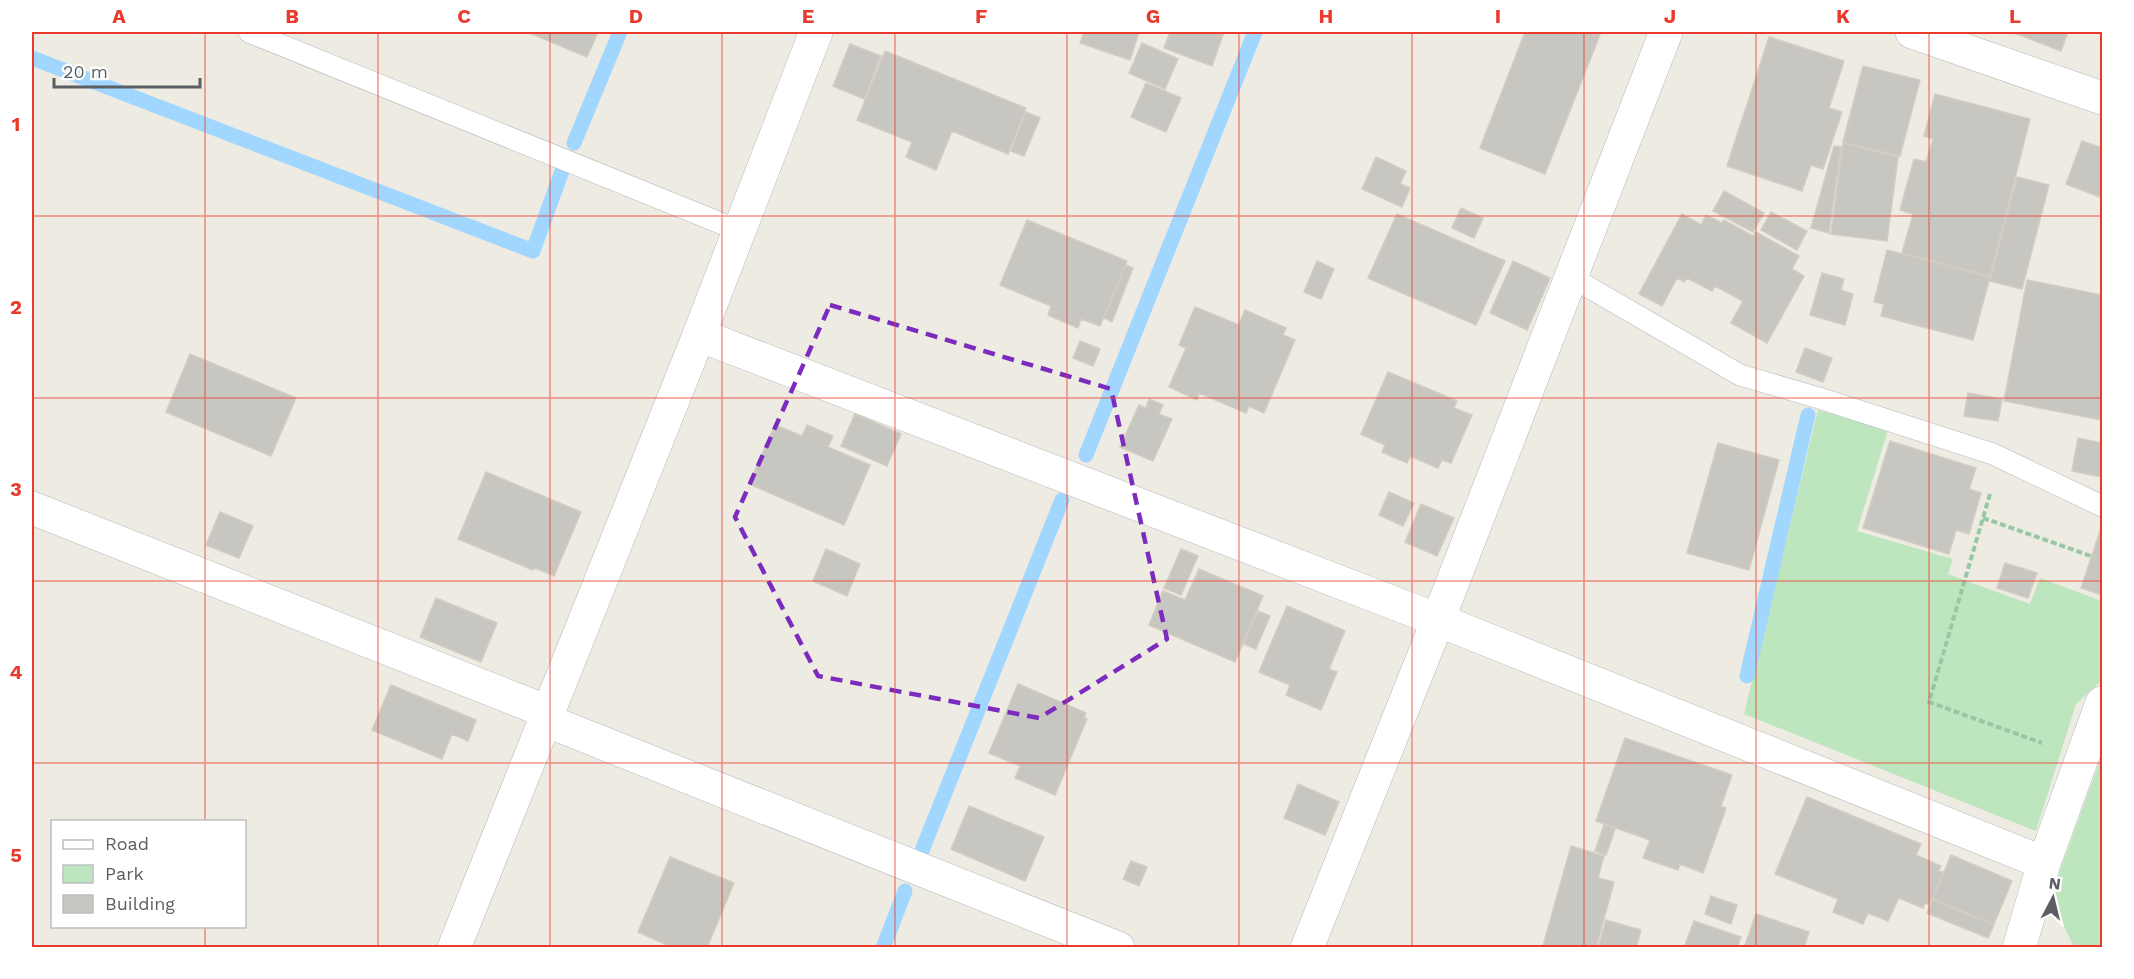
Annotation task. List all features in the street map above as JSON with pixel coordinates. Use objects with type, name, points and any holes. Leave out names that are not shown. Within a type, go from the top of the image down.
[{"type":"street","points":[[454,948],[699,335],[816,32]]},
{"type":"street","points":[[1307,948],[1438,620],[1666,32]]},
{"type":"street","points":[[1912,32],[2103,98]]},
{"type":"street","points":[[699,335],[1438,620],[2044,863]]},
{"type":"street","points":[[32,508],[1118,948]]},
{"type":"street","points":[[2019,948],[2044,863],[2103,703]]},
{"type":"lane","points":[[249,32],[740,231]]},
{"type":"lane","points":[[1571,277],[1740,375],[1819,398],[2001,458],[2103,506]]},
{"type":"path","points":[[2001,458],[1929,702],[2083,757]]},
{"type":"path","points":[[1983,518],[2091,556]]},
{"type":"highlighted area","points":[[830,305],[1111,389],[1167,639],[1039,718],[818,676],[735,517]]},
{"type":"green space","points":[[1818,410],[1888,430],[1857,531],[1953,559],[1948,574],[2030,604],[2040,578],[2102,601],[2101,681],[2076,704],[2036,831],[1744,714]]},
{"type":"green space","points":[[2102,757],[2102,947],[2074,947],[2050,898]]},
{"type":"building","points":[[527,32],[598,32],[587,57]]},
{"type":"building","points":[[1084,32],[1139,32],[1130,60],[1080,43]]},
{"type":"building","points":[[1170,32],[1224,32],[1212,66],[1164,48]]},
{"type":"building","points":[[1525,32],[1601,32],[1545,174],[1480,148]]},
{"type":"building","points":[[2012,32],[2068,32],[2061,51]]},
{"type":"building","points":[[1769,37],[1844,61],[1829,108],[1842,112],[1823,169],[1811,165],[1802,191],[1727,166]]},
{"type":"building","points":[[1142,43],[1178,59],[1165,89],[1129,73]]},
{"type":"building","points":[[850,44],[881,56],[864,99],[833,86]]},
{"type":"building","points":[[885,51],[1026,108],[1008,154],[952,131],[936,170],[906,157],[912,142],[857,120]]},
{"type":"building","points":[[1863,66],[1920,80],[1900,156],[1843,142]]},
{"type":"building","points":[[1146,83],[1181,98],[1166,132],[1131,117]]},
{"type":"building","points":[[1935,94],[2030,119],[1990,276],[1902,253],[1913,214],[1900,210],[1914,159],[1926,162],[1933,139],[1924,136]]},
{"type":"building","points":[[1026,112],[1040,118],[1024,156],[1011,151]]},
{"type":"building","points":[[2082,141],[2102,148],[2102,198],[2066,184]]},
{"type":"building","points":[[1843,143],[1898,157],[1887,241],[1831,234]]},
{"type":"building","points":[[1834,146],[1841,147],[1829,233],[1811,228]]},
{"type":"building","points":[[1376,157],[1406,171],[1400,184],[1410,188],[1402,207],[1362,189]]},
{"type":"building","points":[[2017,177],[2049,185],[2022,289],[1990,281]]},
{"type":"building","points":[[1724,191],[1764,213],[1753,232],[1713,211]]},
{"type":"building","points":[[1461,208],[1483,218],[1474,238],[1452,228]]},
{"type":"building","points":[[1771,212],[1807,231],[1797,250],[1761,230]]},
{"type":"building","points":[[1397,214],[1505,261],[1476,325],[1368,278]]},
{"type":"building","points":[[1682,214],[1701,225],[1706,215],[1722,223],[1724,220],[1753,236],[1756,232],[1799,256],[1792,269],[1804,276],[1767,343],[1731,323],[1743,301],[1715,286],[1712,291],[1687,278],[1684,282],[1677,278],[1662,306],[1639,294]]},
{"type":"building","points":[[1027,220],[1127,261],[1100,326],[1081,319],[1078,328],[1048,315],[1051,306],[1000,285]]},
{"type":"building","points":[[1887,250],[1990,277],[1973,340],[1881,316],[1884,304],[1874,302]]},
{"type":"building","points":[[1317,261],[1334,269],[1321,299],[1304,292]]},
{"type":"building","points":[[1513,261],[1550,278],[1527,330],[1490,313]]},
{"type":"building","points":[[1126,265],[1133,268],[1112,322],[1104,318]]},
{"type":"building","points":[[1822,273],[1844,279],[1841,290],[1853,294],[1845,325],[1810,315]]},
{"type":"building","points":[[2027,280],[2102,295],[2102,420],[2004,401]]},
{"type":"building","points":[[1195,307],[1239,325],[1245,310],[1286,328],[1283,335],[1295,340],[1264,413],[1249,406],[1246,413],[1199,393],[1197,400],[1169,387],[1186,348],[1179,345]]},
{"type":"building","points":[[1080,341],[1100,349],[1093,366],[1073,358]]},
{"type":"building","points":[[1805,348],[1832,358],[1823,382],[1796,372]]},
{"type":"building","points":[[190,354],[296,398],[271,456],[166,412]]},
{"type":"building","points":[[1388,372],[1457,401],[1454,408],[1472,415],[1451,463],[1442,460],[1438,468],[1410,456],[1407,463],[1382,452],[1385,445],[1361,434]]},
{"type":"building","points":[[1968,393],[2002,399],[1998,421],[1964,416]]},
{"type":"building","points":[[1149,399],[1163,405],[1159,414],[1172,419],[1153,461],[1120,447],[1139,405],[1146,408]]},
{"type":"building","points":[[855,414],[901,434],[887,466],[841,446]]},
{"type":"building","points":[[775,425],[802,436],[807,425],[833,436],[828,447],[870,465],[844,525],[749,484]]},
{"type":"building","points":[[2078,438],[2102,443],[2102,477],[2072,471]]},
{"type":"building","points":[[1890,441],[1976,468],[1969,489],[1981,493],[1969,534],[1956,530],[1949,554],[1863,528]]},
{"type":"building","points":[[1718,443],[1779,460],[1749,570],[1687,553]]},
{"type":"building","points":[[486,472],[581,512],[554,576],[535,568],[533,570],[458,539]]},
{"type":"building","points":[[1389,492],[1414,503],[1403,526],[1379,515]]},
{"type":"building","points":[[1421,504],[1454,518],[1437,556],[1405,542]]},
{"type":"building","points":[[220,512],[253,526],[239,558],[206,545]]},
{"type":"building","points":[[2102,525],[2102,595],[2081,588]]},
{"type":"building","points":[[826,549],[860,564],[847,596],[813,581]]},
{"type":"building","points":[[1181,549],[1198,556],[1181,595],[1164,588]]},
{"type":"building","points":[[2005,563],[2037,573],[2028,598],[1997,588]]},
{"type":"building","points":[[1199,569],[1263,596],[1235,662],[1149,625],[1163,591],[1185,600]]},
{"type":"building","points":[[436,598],[497,623],[481,662],[420,637]]},
{"type":"building","points":[[1287,606],[1345,631],[1329,669],[1337,672],[1321,710],[1286,695],[1290,685],[1259,672]]},
{"type":"building","points":[[1258,611],[1270,616],[1256,649],[1244,644]]},
{"type":"building","points":[[1018,684],[1086,713],[1084,718],[1087,719],[1055,795],[1015,778],[1020,766],[989,753]]},
{"type":"building","points":[[391,685],[476,720],[468,741],[452,734],[442,759],[372,730]]},
{"type":"building","points":[[1625,738],[1732,775],[1721,806],[1726,808],[1703,873],[1680,864],[1678,870],[1643,858],[1650,840],[1596,821]]},
{"type":"building","points":[[1298,784],[1339,802],[1325,835],[1284,818]]},
{"type":"building","points":[[1807,797],[1921,844],[1916,855],[1941,866],[1938,871],[1943,872],[1929,905],[1925,903],[1923,908],[1899,898],[1888,921],[1868,913],[1863,924],[1833,912],[1838,899],[1775,874]]},
{"type":"building","points":[[969,806],[1044,837],[1025,881],[951,849]]},
{"type":"building","points":[[1604,825],[1615,829],[1606,855],[1595,851]]},
{"type":"building","points":[[1571,846],[1604,856],[1598,878],[1614,882],[1596,948],[1543,946]]},
{"type":"building","points":[[1951,855],[2012,881],[1994,924],[1933,899]]},
{"type":"building","points":[[670,857],[734,883],[707,948],[674,948],[638,932]]},
{"type":"building","points":[[1131,861],[1147,867],[1139,886],[1123,879]]},
{"type":"building","points":[[1711,896],[1737,905],[1731,924],[1705,914]]},
{"type":"building","points":[[1932,900],[1994,925],[1988,938],[1927,913]]},
{"type":"building","points":[[1756,914],[1809,932],[1804,948],[1744,948]]},
{"type":"building","points":[[1606,920],[1641,930],[1636,948],[1598,948]]},
{"type":"building","points":[[1694,921],[1741,937],[1737,948],[1684,948]]},
{"type":"waterway","points":[[574,143],[620,32]]},
{"type":"waterway","points":[[1086,455],[1255,32]]},
{"type":"waterway","points":[[32,58],[533,251],[562,171]]},
{"type":"waterway","points":[[1747,676],[1808,415]]},
{"type":"waterway","points":[[921,853],[1062,500]]},
{"type":"waterway","points":[[883,948],[905,891]]}]
